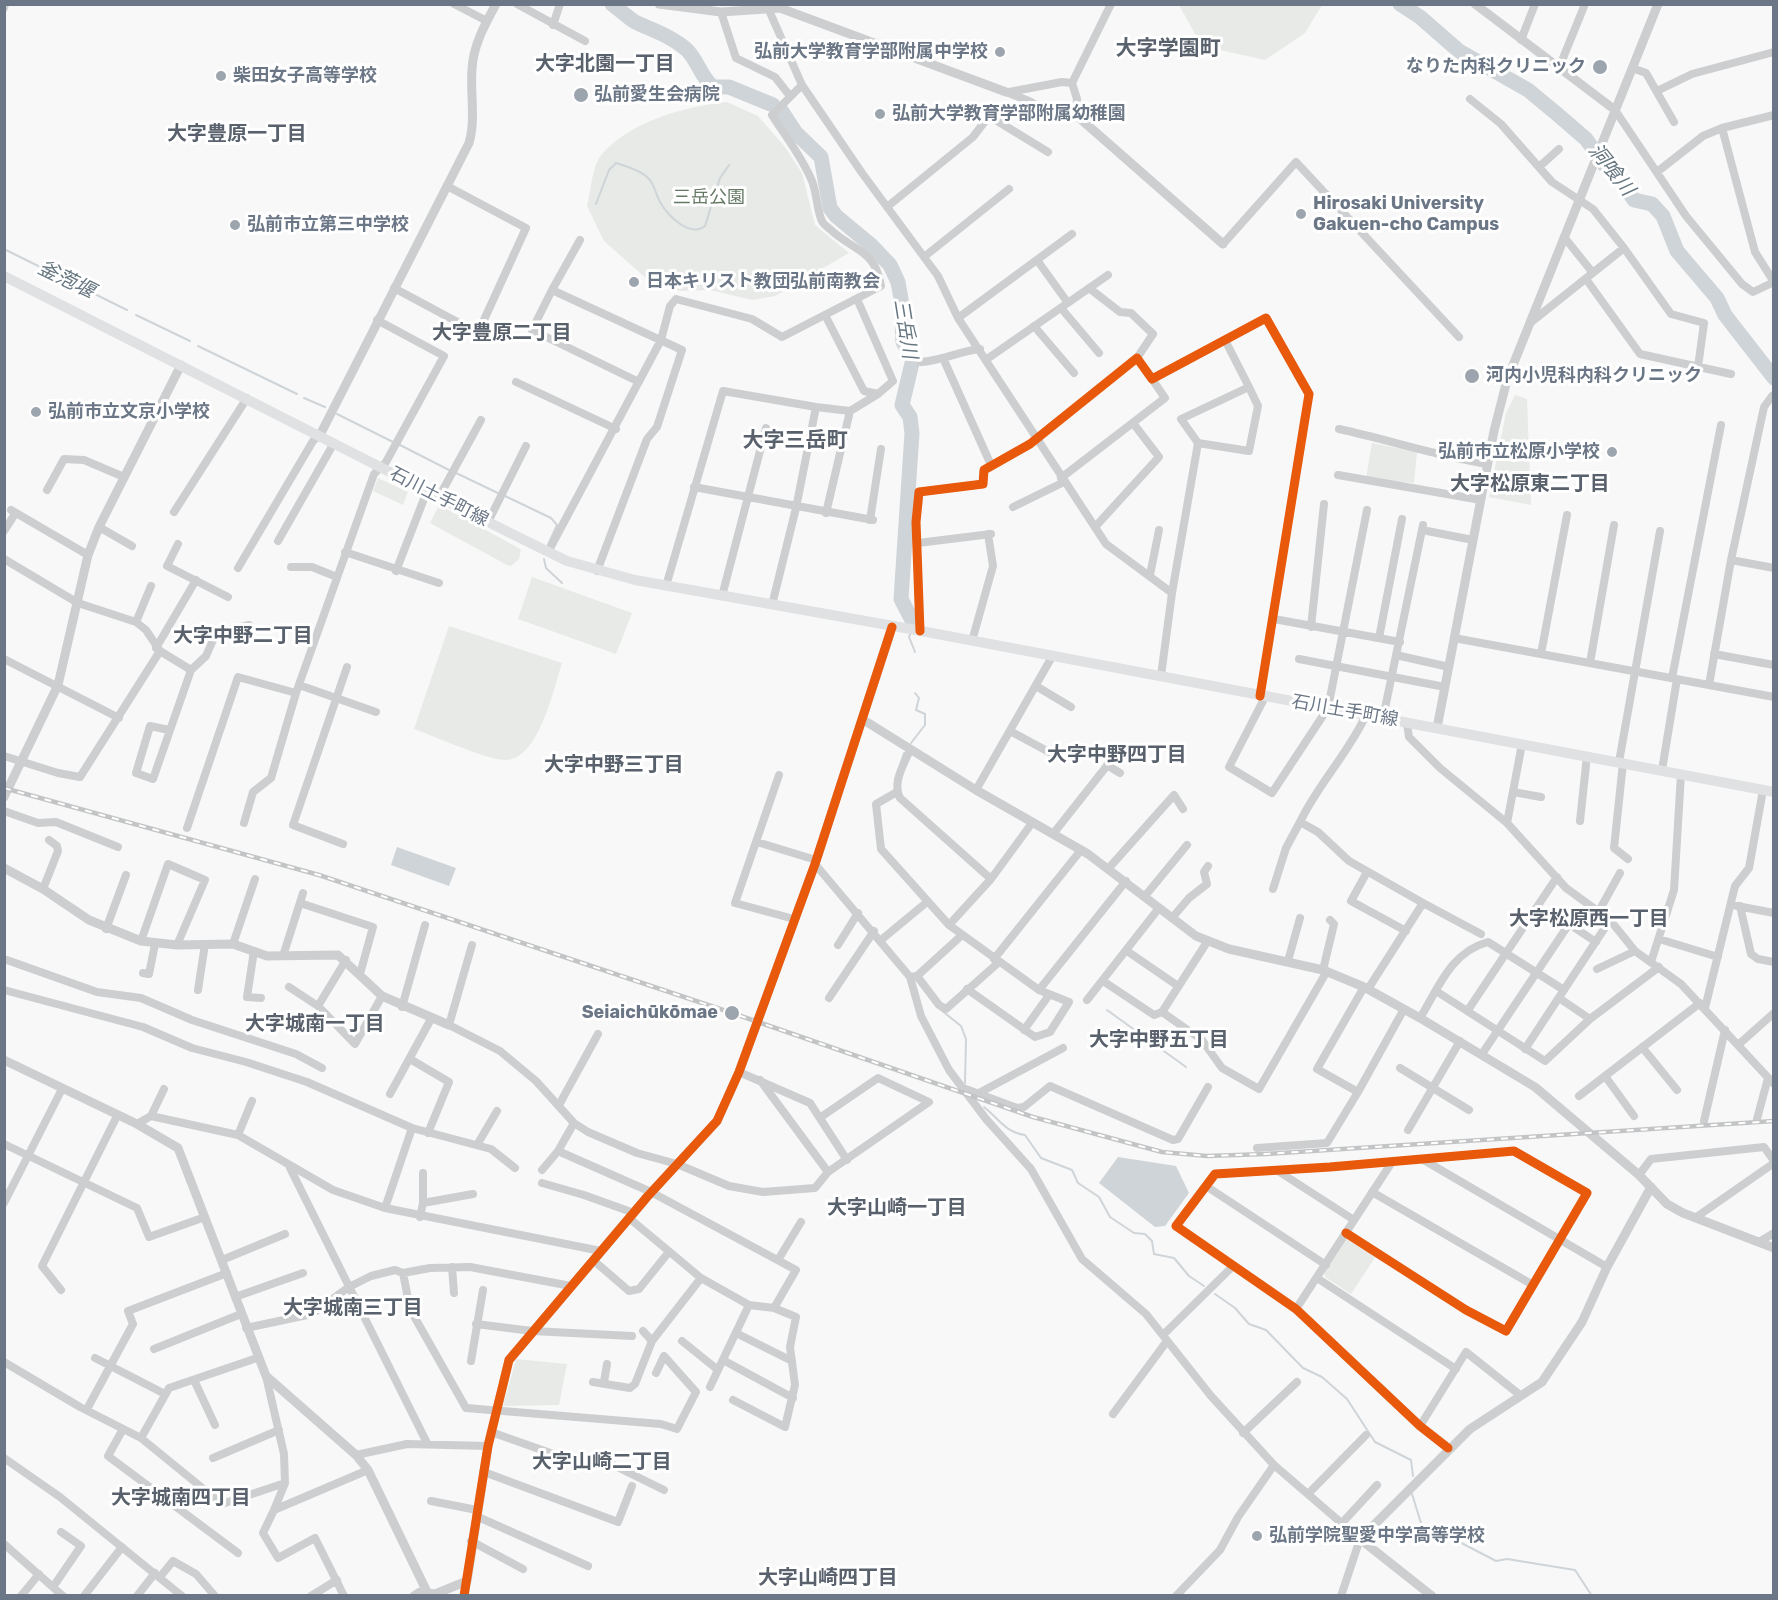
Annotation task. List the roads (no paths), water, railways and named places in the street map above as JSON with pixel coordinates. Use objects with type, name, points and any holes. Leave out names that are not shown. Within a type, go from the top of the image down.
[{"type":"main road","name":"石川土手町線","points":[[4,276],[548,552],[597,571],[666,586],[914,630],[1768,791]]},
{"type":"street","points":[[454,4],[487,21]]},
{"type":"street","points":[[238,568],[313,441],[320,435],[447,186],[472,131],[472,66],[477,45],[496,4]]},
{"type":"street","points":[[517,4],[585,42]]},
{"type":"street","points":[[553,25],[560,4]]},
{"type":"street","points":[[659,4],[721,12],[752,7],[780,8],[1029,101],[1058,118],[1076,115]]},
{"type":"street","points":[[1076,115],[1077,99],[1072,83],[1111,4]]},
{"type":"street","points":[[1521,40],[1535,4]]},
{"type":"street","points":[[1559,68],[1585,4]]},
{"type":"street","points":[[1437,728],[1488,464],[1507,380],[1527,325],[1658,4]]},
{"type":"street","points":[[1481,7],[1615,110],[1715,254],[1742,284],[1754,292],[1773,282],[1755,252],[1722,128]]},
{"type":"street","points":[[768,8],[802,85],[938,276],[958,318],[1106,544],[1127,562],[1150,575],[1172,593]]},
{"type":"street","points":[[721,12],[736,58],[775,77],[790,96]]},
{"type":"street","points":[[1657,91],[1692,74],[1773,52]]},
{"type":"street","points":[[1632,68],[1646,74],[1674,122]]},
{"type":"street","points":[[1006,92],[1072,83]]},
{"type":"street","points":[[548,552],[616,429],[661,340],[670,306],[676,299],[752,319],[782,337],[881,286],[878,268],[864,251],[846,243],[822,221],[818,198],[802,159],[772,115],[802,85]]},
{"type":"street","points":[[1470,99],[1501,124],[1552,182],[1593,209],[1671,314],[1704,322],[1698,367]]},
{"type":"street","points":[[1076,115],[1223,244],[1296,162],[1459,337]]},
{"type":"street","points":[[1657,172],[1702,136],[1722,128],[1773,115]]},
{"type":"street","points":[[887,207],[973,137],[989,116],[1048,152]]},
{"type":"street","points":[[1539,167],[1559,149]]},
{"type":"street","points":[[394,288],[478,333],[526,228],[447,186]]},
{"type":"street","points":[[924,257],[1009,189]]},
{"type":"street","points":[[958,318],[1072,234]]},
{"type":"street","points":[[1564,237],[1640,354],[1731,374]]},
{"type":"street","points":[[580,240],[532,330],[639,382]]},
{"type":"street","points":[[1527,325],[1624,248]]},
{"type":"street","points":[[1037,260],[1099,353]]},
{"type":"street","points":[[987,359],[1108,275]]},
{"type":"street","points":[[914,630],[918,543],[916,522],[920,492],[983,484],[984,470],[1036,438],[1137,358],[1153,334],[1131,313],[1120,312],[1089,288]]},
{"type":"street","points":[[552,290],[682,350],[657,426],[647,439],[597,571]]},
{"type":"street","points":[[666,586],[723,391],[850,411],[878,394],[893,381],[858,298]]},
{"type":"street","points":[[825,315],[864,391],[878,394]]},
{"type":"street","points":[[1152,379],[1266,318],[1309,394],[1262,696],[1229,767],[1272,794],[1328,708],[1367,510]]},
{"type":"street","points":[[244,823],[253,792],[271,778],[297,689],[374,474],[381,467],[444,356],[377,321]]},
{"type":"street","points":[[1034,326],[1074,373]]},
{"type":"street","points":[[1198,443],[1249,451],[1258,406],[1225,340]]},
{"type":"street","points":[[921,362],[943,358],[960,351],[980,349]]},
{"type":"street","points":[[943,358],[991,465]]},
{"type":"street","points":[[1013,507],[1063,480],[1165,398],[1137,358]]},
{"type":"street","points":[[4,797],[58,685],[88,555],[99,527],[181,365]]},
{"type":"street","points":[[516,382],[616,429]]},
{"type":"street","points":[[1161,676],[1172,593],[1198,443],[1181,419],[1249,387]]},
{"type":"street","points":[[1709,685],[1731,560],[1764,407],[1772,396]]},
{"type":"street","points":[[174,512],[247,398]]},
{"type":"street","points":[[772,605],[796,508],[816,407]]},
{"type":"street","points":[[826,513],[850,411]]},
{"type":"street","points":[[439,497],[481,420]]},
{"type":"street","points":[[1095,527],[1158,456],[1133,423]]},
{"type":"street","points":[[1662,770],[1674,679],[1721,425]]},
{"type":"street","points":[[722,596],[766,428]]},
{"type":"street","points":[[1339,429],[1410,445],[1423,452],[1488,464]]},
{"type":"street","points":[[278,541],[334,443]]},
{"type":"street","points":[[488,522],[526,446]]},
{"type":"street","points":[[694,487],[747,499],[872,520],[881,449]]},
{"type":"street","points":[[47,490],[64,459],[84,460],[124,477]]},
{"type":"street","points":[[1338,475],[1481,500]]},
{"type":"street","points":[[396,571],[427,491]]},
{"type":"street","points":[[1311,627],[1324,504]]},
{"type":"street","points":[[4,531],[12,514],[88,555]]},
{"type":"street","points":[[1541,654],[1568,515]]},
{"type":"street","points":[[1378,638],[1402,519]]},
{"type":"street","points":[[1590,663],[1614,525]]},
{"type":"street","points":[[99,527],[132,546]]},
{"type":"street","points":[[1383,718],[1422,527],[1473,540]]},
{"type":"street","points":[[1150,575],[1159,530]]},
{"type":"street","points":[[1628,859],[1614,848],[1621,762],[1660,531]]},
{"type":"street","points":[[918,543],[989,534],[993,566],[972,641]]},
{"type":"street","points":[[178,544],[167,566],[228,597]]},
{"type":"street","points":[[345,552],[396,571],[439,583]]},
{"type":"street","points":[[4,559],[78,603],[135,622],[146,630],[158,650],[191,670]]},
{"type":"street","points":[[1731,560],[1773,568]]},
{"type":"street","points":[[291,567],[312,567],[337,577]]},
{"type":"street","points":[[4,756],[80,777],[119,718],[196,580]]},
{"type":"street","points":[[135,622],[152,585]]},
{"type":"street","points":[[1274,619],[1400,642]]},
{"type":"street","points":[[170,730],[150,726],[136,773],[153,779],[191,670],[206,656],[216,633],[249,625]]},
{"type":"street","points":[[464,1596],[488,1446],[509,1360],[532,1330],[651,1192],[717,1121],[740,1072],[815,862],[892,627]]},
{"type":"street","points":[[1454,638],[1773,697]]},
{"type":"street","points":[[1714,654],[1773,665]]},
{"type":"street","points":[[1396,655],[1449,667]]},
{"type":"street","points":[[976,790],[1053,656]]},
{"type":"street","points":[[4,658],[119,718]]},
{"type":"street","points":[[1299,659],[1445,687]]},
{"type":"street","points":[[343,844],[292,825],[347,667]]},
{"type":"street","points":[[187,828],[238,677],[336,698],[376,712]]},
{"type":"street","points":[[1036,686],[1071,707]]},
{"type":"street","points":[[1273,889],[1286,848],[1314,796],[1342,759],[1366,715]]},
{"type":"street","points":[[862,719],[976,790],[1081,850],[1208,942],[1264,958],[1325,970],[1366,988],[1460,1041],[1535,1087],[1639,1175],[1667,1204],[1695,1218],[1773,1248]]},
{"type":"street","points":[[1407,723],[1409,737],[1440,768],[1507,823],[1566,888],[1610,920],[1635,951],[1659,968],[1703,1006],[1772,1081],[1757,1119]]},
{"type":"street","points":[[1010,731],[1049,752]]},
{"type":"street","points":[[1507,823],[1522,744]]},
{"type":"street","points":[[910,750],[900,770],[897,792],[900,798],[991,879]]},
{"type":"street","points":[[1053,834],[1117,753]]},
{"type":"street","points":[[1580,821],[1587,756]]},
{"type":"street","points":[[1107,765],[1120,773]]},
{"type":"street","points":[[1651,962],[1674,890],[1681,774]]},
{"type":"street","points":[[779,775],[735,903],[794,919]]},
{"type":"street","points":[[1579,1096],[1642,1047],[1703,1006],[1718,957],[1735,886],[1749,868],[1768,791]]},
{"type":"street","points":[[897,792],[876,804],[881,849],[927,902],[961,936],[1040,990],[1069,1002],[1050,1032],[1035,1037],[967,989]]},
{"type":"street","points":[[1513,792],[1541,797]]},
{"type":"street","points":[[1108,869],[1174,795],[1183,809]]},
{"type":"street","points":[[4,811],[38,823],[56,822],[118,847]]},
{"type":"street","points":[[1300,822],[1318,832],[1349,861],[1481,934]]},
{"type":"street","points":[[949,925],[991,879],[1032,823]]},
{"type":"street","points":[[43,889],[58,851],[57,846],[49,840]]},
{"type":"street","points":[[757,842],[815,862],[881,940],[939,1005],[946,1009],[996,961],[1081,850]]},
{"type":"street","points":[[1145,896],[1187,845]]},
{"type":"street","points":[[141,941],[168,864],[205,880],[177,945]]},
{"type":"street","points":[[1172,918],[1189,898],[1207,884],[1204,872],[1208,866]]},
{"type":"street","points":[[4,868],[43,889],[106,929],[141,941],[177,945],[233,944],[267,956],[338,955],[382,996],[402,1007],[449,1025],[500,1051],[559,1105],[574,1123],[637,1153],[677,1164],[729,1186],[763,1192],[815,1188],[828,1172],[929,1102],[878,1078],[821,1117]]},
{"type":"street","points":[[1367,872],[1351,902],[1406,931]]},
{"type":"street","points":[[1599,911],[1620,873]]},
{"type":"street","points":[[106,929],[126,875]]},
{"type":"street","points":[[1468,1011],[1557,877]]},
{"type":"street","points":[[233,944],[255,879]]},
{"type":"street","points":[[1040,990],[1126,881]]},
{"type":"street","points":[[284,956],[303,893]]},
{"type":"street","points":[[881,940],[927,902]]},
{"type":"street","points":[[300,903],[374,927],[360,974]]},
{"type":"street","points":[[1358,1092],[1317,1069],[1366,988],[1423,903]]},
{"type":"street","points":[[1731,905],[1773,913]]},
{"type":"street","points":[[1740,906],[1751,954],[1758,959],[1773,962]]},
{"type":"street","points":[[1088,1000],[1159,908]]},
{"type":"street","points":[[838,945],[858,913]]},
{"type":"street","points":[[1288,961],[1300,918]]},
{"type":"street","points":[[1162,1012],[1202,1040],[1222,1068],[1259,1089],[1325,970],[1334,931],[1334,924],[1330,920]]},
{"type":"street","points":[[1526,1049],[1610,920]]},
{"type":"street","points":[[1482,1054],[1569,924],[1596,942]]},
{"type":"street","points":[[402,1007],[425,925]]},
{"type":"street","points":[[829,998],[874,931]]},
{"type":"street","points":[[914,976],[961,936]]},
{"type":"street","points":[[1659,939],[1718,957]]},
{"type":"street","points":[[1103,981],[1154,1015],[1162,1012],[1208,942]]},
{"type":"street","points":[[1420,1018],[1458,956],[1472,946],[1488,942],[1564,990]]},
{"type":"street","points":[[142,973],[149,974],[155,944]]},
{"type":"street","points":[[198,990],[205,944]]},
{"type":"street","points":[[449,1025],[472,945]]},
{"type":"street","points":[[254,951],[247,997],[261,998]]},
{"type":"street","points":[[1126,951],[1178,986]]},
{"type":"street","points":[[1597,969],[1635,951]]},
{"type":"street","points":[[4,959],[98,992],[141,999],[192,1020],[296,1054],[322,1068]]},
{"type":"street","points":[[318,1006],[346,960]]},
{"type":"street","points":[[1436,991],[1545,1061],[1590,1019],[1659,968]]},
{"type":"street","points":[[914,976],[921,1016],[930,1036],[986,1119],[1031,1169],[1082,1259],[1146,1314],[1243,1433],[1274,1465],[1360,1539],[1432,1596]]},
{"type":"street","points":[[289,987],[318,1006],[356,1044],[382,996]]},
{"type":"street","points":[[4,990],[143,1027],[192,1048],[246,1062],[335,1092],[412,1128],[491,1149],[515,1168]]},
{"type":"street","points":[[1024,1030],[1049,995]]},
{"type":"street","points":[[1559,998],[1590,1019]]},
{"type":"street","points":[[1257,1148],[1328,1143],[1404,1009]]},
{"type":"street","points":[[1738,1045],[1773,1013]]},
{"type":"street","points":[[390,1094],[431,1019]]},
{"type":"street","points":[[1704,1121],[1725,1030]]},
{"type":"street","points":[[559,1105],[598,1034]]},
{"type":"street","points":[[1408,1130],[1460,1041]]},
{"type":"street","points":[[1642,1047],[1677,1090]]},
{"type":"street","points":[[979,1093],[1063,1048]]},
{"type":"street","points":[[410,1059],[449,1082],[428,1133]]},
{"type":"street","points":[[5,1060],[137,1124],[178,1148],[227,1273],[257,1358],[266,1376],[279,1430],[286,1467],[285,1483],[263,1533],[278,1558],[315,1538],[344,1596]]},
{"type":"street","points":[[1400,1068],[1469,1110]]},
{"type":"street","points":[[740,1072],[810,1103],[848,1160]]},
{"type":"street","points":[[1605,1076],[1634,1116]]},
{"type":"street","points":[[760,1080],[828,1172]]},
{"type":"street","points":[[963,1088],[1017,1108],[1024,1107],[1050,1086],[1173,1140],[1178,1139],[1208,1087]]},
{"type":"street","points":[[4,1203],[62,1089]]},
{"type":"street","points":[[137,1124],[151,1116],[164,1089]]},
{"type":"street","points":[[238,1135],[252,1101]]},
{"type":"street","points":[[477,1145],[497,1112]]},
{"type":"street","points":[[61,1290],[42,1266],[117,1116]]},
{"type":"street","points":[[151,1116],[238,1135],[333,1190],[385,1208],[420,1217],[601,1251]]},
{"type":"street","points":[[543,1170],[558,1151],[574,1123]]},
{"type":"street","points":[[385,1208],[412,1128]]},
{"type":"street","points":[[4,1144],[137,1208],[149,1237],[205,1217]]},
{"type":"street","points":[[1639,1175],[1651,1159],[1764,1147],[1773,1162],[1695,1218]]},
{"type":"street","points":[[558,1151],[651,1192],[707,1225],[796,1270],[774,1308]]},
{"type":"street","points":[[1346,1233],[1466,1310],[1506,1331],[1587,1193],[1514,1151],[1278,1171],[1215,1174],[1176,1226],[1232,1267],[1296,1309],[1420,1426],[1448,1448]]},
{"type":"street","points":[[1422,1159],[1606,1267]]},
{"type":"street","points":[[1296,1309],[1392,1162]]},
{"type":"street","points":[[289,1166],[427,1443]]},
{"type":"street","points":[[1278,1171],[1354,1220]]},
{"type":"street","points":[[420,1217],[423,1203],[423,1173]]},
{"type":"street","points":[[542,1183],[584,1194],[631,1216],[668,1253],[701,1278],[749,1305],[774,1308],[796,1317],[790,1347],[795,1384],[785,1427],[733,1400]]},
{"type":"street","points":[[1206,1186],[1326,1264]]},
{"type":"street","points":[[1341,1596],[1360,1539],[1448,1448],[1492,1412],[1542,1382],[1582,1322],[1606,1267],[1651,1187]]},
{"type":"street","points":[[1372,1192],[1533,1285]]},
{"type":"street","points":[[423,1203],[473,1194]]},
{"type":"street","points":[[778,1260],[801,1222]]},
{"type":"street","points":[[1759,1242],[1773,1233]]},
{"type":"street","points":[[222,1260],[285,1234]]},
{"type":"street","points":[[593,1260],[629,1291],[639,1289],[668,1253]]},
{"type":"street","points":[[452,1267],[454,1293]]},
{"type":"street","points":[[246,1328],[312,1314],[349,1287],[371,1276],[395,1270],[403,1273],[470,1267],[571,1286]]},
{"type":"street","points":[[1113,1414],[1165,1338],[1232,1267]]},
{"type":"street","points":[[87,1409],[133,1324],[128,1311],[227,1273]]},
{"type":"street","points":[[235,1297],[303,1273]]},
{"type":"street","points":[[403,1273],[410,1309],[466,1408],[661,1424],[677,1429],[696,1392],[664,1356],[656,1373]]},
{"type":"street","points":[[593,1382],[630,1388],[635,1384],[652,1341],[701,1278]]},
{"type":"street","points":[[1317,1278],[1456,1369]]},
{"type":"street","points":[[471,1361],[483,1290]]},
{"type":"street","points":[[710,1387],[749,1305]]},
{"type":"street","points":[[154,1349],[241,1314]]},
{"type":"street","points":[[476,1324],[632,1336]]},
{"type":"street","points":[[643,1331],[652,1341]]},
{"type":"street","points":[[736,1333],[792,1361]]},
{"type":"street","points":[[682,1341],[718,1370]]},
{"type":"street","points":[[1420,1426],[1466,1352],[1520,1395]]},
{"type":"street","points":[[95,1358],[165,1394]]},
{"type":"street","points":[[141,1438],[170,1388],[257,1358]]},
{"type":"street","points":[[723,1360],[793,1398]]},
{"type":"street","points":[[4,1362],[141,1438],[222,1504],[285,1483]]},
{"type":"street","points":[[604,1382],[607,1364]]},
{"type":"street","points":[[266,1376],[356,1455],[368,1470],[428,1594]]},
{"type":"street","points":[[194,1380],[214,1425]]},
{"type":"street","points":[[1243,1433],[1297,1382]]},
{"type":"street","points":[[123,1429],[108,1456],[238,1554]]},
{"type":"street","points":[[213,1458],[279,1430]]},
{"type":"street","points":[[491,1432],[560,1456],[605,1461],[664,1490]]},
{"type":"street","points":[[1308,1494],[1365,1435]]},
{"type":"street","points":[[356,1455],[407,1443],[488,1446]]},
{"type":"street","points":[[4,1458],[60,1497],[182,1596]]},
{"type":"street","points":[[1176,1596],[1220,1550],[1238,1517],[1274,1465]]},
{"type":"street","points":[[274,1510],[368,1470]]},
{"type":"street","points":[[484,1472],[618,1522],[632,1486]]},
{"type":"street","points":[[1342,1523],[1377,1485]]},
{"type":"street","points":[[431,1501],[477,1513],[588,1566]]},
{"type":"street","points":[[53,1587],[81,1546],[61,1532]]},
{"type":"street","points":[[471,1541],[523,1569]]},
{"type":"street","points":[[4,1544],[63,1596]]},
{"type":"street","points":[[84,1596],[122,1547]]},
{"type":"street","points":[[136,1596],[173,1561],[196,1574],[215,1596]]},
{"type":"street","points":[[21,1596],[39,1574]]},
{"type":"street","points":[[311,1596],[337,1580]]},
{"type":"street","points":[[414,1596],[420,1592],[435,1594],[466,1581]]},
{"type":"waterway","name":"三岳川","points":[[612,4],[635,22],[680,44],[713,87],[729,87],[773,105]]},
{"type":"waterway","name":"洞喰川","points":[[1400,4],[1420,17],[1459,51],[1528,90],[1586,139],[1606,167],[1618,175],[1634,200],[1652,204],[1663,216],[1677,251],[1717,298],[1725,315],[1774,378]]},
{"type":"waterway","name":"三岳川","points":[[781,110],[796,133],[821,157],[830,208],[890,265],[898,282],[903,342],[913,359],[902,405],[910,417],[912,433],[901,599],[913,622]]},
{"type":"waterway","points":[[596,204],[609,170],[616,163],[644,174],[650,180],[668,213],[680,224],[699,229],[705,226],[720,178],[729,165]]},
{"type":"waterway","name":"釜萢堰","points":[[4,249],[127,310]]},
{"type":"waterway","name":"釜萢堰","points":[[136,315],[190,341]]},
{"type":"waterway","name":"釜萢堰","points":[[198,346],[297,394]]},
{"type":"waterway","name":"釜萢堰","points":[[304,398],[325,407]]},
{"type":"waterway","name":"釜萢堰","points":[[337,414],[393,442]]},
{"type":"waterway","name":"釜萢堰","points":[[398,444],[449,470]]},
{"type":"waterway","name":"釜萢堰","points":[[456,473],[500,494]]},
{"type":"waterway","name":"釜萢堰","points":[[505,496],[551,518],[557,525],[548,545]]},
{"type":"waterway","name":"釜萢堰","points":[[544,559],[546,568],[562,583]]},
{"type":"waterway","points":[[911,632],[909,637],[915,652]]},
{"type":"waterway","points":[[911,743],[925,725],[925,714],[916,710],[919,698],[915,693]]},
{"type":"waterway","points":[[895,780],[904,753]]},
{"type":"waterway","points":[[936,1006],[961,1026],[966,1039],[965,1083]]},
{"type":"waterway","points":[[1107,1010],[1186,1067]]},
{"type":"waterway","points":[[984,1107],[1007,1128],[1025,1135],[1041,1158],[1072,1170],[1078,1183],[1099,1197],[1110,1217],[1134,1233],[1145,1234],[1152,1241],[1154,1254],[1174,1258],[1189,1276],[1204,1286]]},
{"type":"waterway","points":[[1215,1294],[1235,1308],[1249,1324],[1266,1330],[1303,1368],[1322,1377],[1347,1399],[1375,1442],[1411,1460],[1413,1476]]},
{"type":"waterway","points":[[1412,1494],[1425,1536],[1446,1535],[1496,1561],[1507,1559],[1575,1570],[1592,1596]]},
{"type":"railway","points":[[4,788],[319,875],[732,1013],[1033,1117],[1162,1152],[1207,1156],[1266,1154],[1774,1121]]},
{"type":"place","name":"弘前大学教育学部附属中学校","points":[[1000,52]]},
{"type":"place","name":"なりた内科クリニック","points":[[1600,67]]},
{"type":"place","name":"柴田女子高等学校","points":[[221,76]]},
{"type":"place","name":"弘前愛生会病院","points":[[581,95]]},
{"type":"place","name":"弘前大学教育学部附属幼稚園","points":[[880,114]]},
{"type":"place","name":"Hirosaki University Gakuen-cho Campus","points":[[1301,214]]},
{"type":"place","name":"弘前市立第三中学校","points":[[235,225]]},
{"type":"place","name":"日本キリスト教団弘前南教会","points":[[634,282]]},
{"type":"place","name":"河内小児科内科クリニック","points":[[1472,376]]},
{"type":"place","name":"弘前市立文京小学校","points":[[36,412]]},
{"type":"place","name":"弘前市立松原小学校","points":[[1612,452]]},
{"type":"place","name":"Seiaichūkōmae","points":[[732,1013]]},
{"type":"place","name":"弘前学院聖愛中学高等学校","points":[[1257,1536]]},
{"type":"district","name":"大字学園町","points":[[1168,49]]},
{"type":"district","name":"大字北園一丁目","points":[[605,64]]},
{"type":"district","name":"大字豊原一丁目","points":[[237,134]]},
{"type":"district","name":"大字豊原二丁目","points":[[502,333]]},
{"type":"district","name":"大字三岳町","points":[[795,441]]},
{"type":"district","name":"大字松原東二丁目","points":[[1530,484]]},
{"type":"district","name":"大字中野二丁目","points":[[243,636]]},
{"type":"district","name":"大字中野四丁目","points":[[1117,755]]},
{"type":"district","name":"大字中野三丁目","points":[[614,765]]},
{"type":"district","name":"大字松原西一丁目","points":[[1589,919]]},
{"type":"district","name":"大字城南一丁目","points":[[315,1024]]},
{"type":"district","name":"大字中野五丁目","points":[[1159,1040]]},
{"type":"district","name":"大字山崎一丁目","points":[[897,1208]]},
{"type":"district","name":"大字城南三丁目","points":[[353,1308]]},
{"type":"district","name":"大字山崎二丁目","points":[[602,1462]]},
{"type":"district","name":"大字城南四丁目","points":[[181,1498]]},
{"type":"district","name":"大字山崎四丁目","points":[[828,1578]]},
{"type":"park label","name":"三岳公園","points":[[709,198]]}]
